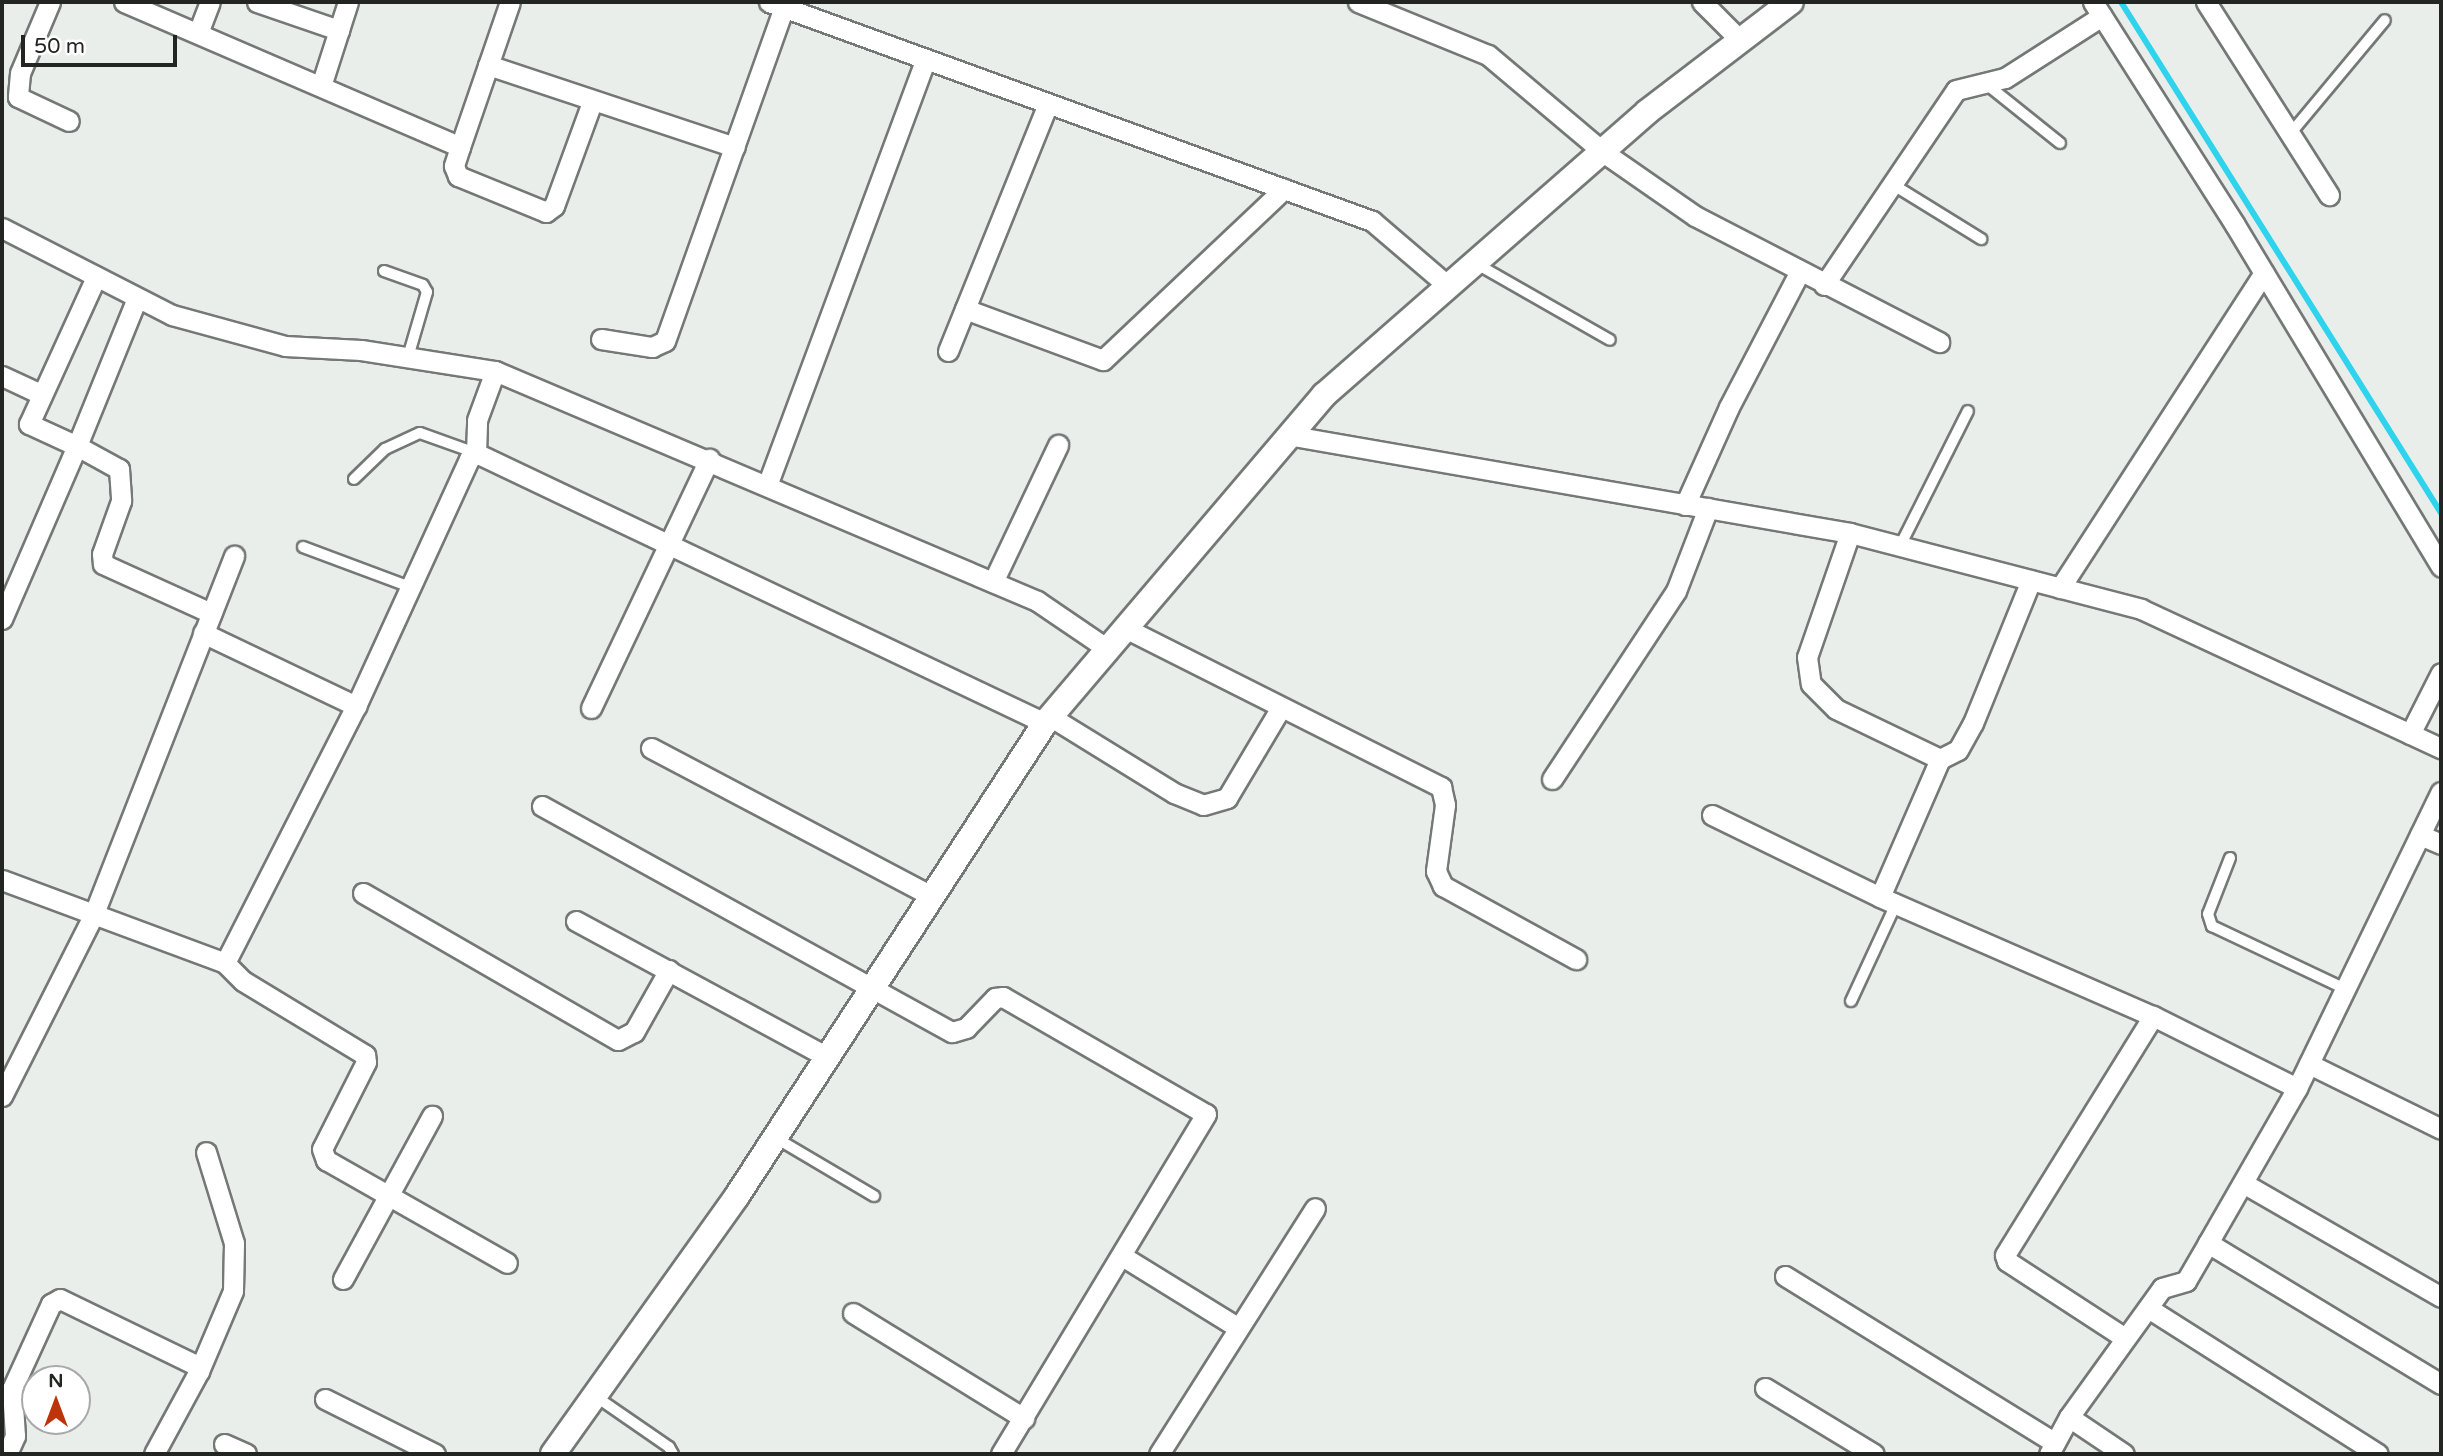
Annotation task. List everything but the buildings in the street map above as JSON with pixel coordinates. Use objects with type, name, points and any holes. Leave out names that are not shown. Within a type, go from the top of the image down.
[{"type":"street","points":[[50,2],[20,73],[18,97],[69,121]]},
{"type":"street","points":[[124,2],[460,147]]},
{"type":"street","points":[[198,33],[210,2]]},
{"type":"street","points":[[257,2],[339,30]]},
{"type":"street","points":[[321,86],[348,2]]},
{"type":"street","points":[[510,2],[454,166],[458,176],[551,211],[592,102]]},
{"type":"street","points":[[1358,2],[1488,55],[1603,152],[1696,216],[1799,273],[1939,342]]},
{"type":"street","points":[[1702,2],[1740,40]]},
{"type":"street","points":[[553,1454],[775,1137],[1048,720],[1293,436],[1324,395],[1603,152],[1740,40],[1791,2]]},
{"type":"street","points":[[2206,2],[2329,195]]},
{"type":"street","points":[[601,339],[652,347],[666,341],[735,147],[777,4],[1372,221],[1448,286]]},
{"type":"street","points":[[1824,285],[1949,97],[1965,85],[2006,78],[2098,9],[2264,273],[2441,567]]},
{"type":"street","points":[[768,483],[926,59]]},
{"type":"street","points":[[488,65],[592,102],[735,147]]},
{"type":"street","points":[[948,351],[1048,103]]},
{"type":"street","points":[[965,309],[1103,360],[1284,189]]},
{"type":"street","points":[[2,228],[172,315],[276,345],[408,357],[495,371],[768,483],[1037,601],[1109,650]]},
{"type":"street","points":[[1685,505],[1729,407],[1799,273]]},
{"type":"street","points":[[2060,588],[2264,273]]},
{"type":"street","points":[[96,277],[29,424],[77,446],[119,470],[121,501],[102,554],[103,564],[211,613]]},
{"type":"street","points":[[2,620],[137,298]]},
{"type":"street","points":[[225,963],[356,706],[410,587],[476,453],[477,420],[495,371]]},
{"type":"street","points":[[2,376],[41,394]]},
{"type":"street","points":[[1293,436],[1850,533],[2141,609],[2441,748]]},
{"type":"street","points":[[993,582],[1059,445]]},
{"type":"street","points":[[476,453],[1048,720],[1174,793],[1203,805],[1227,798],[1280,709]]},
{"type":"street","points":[[591,708],[667,542],[709,459]]},
{"type":"street","points":[[1552,779],[1676,591],[1708,508]]},
{"type":"street","points":[[1850,533],[1807,657],[1811,684],[1836,709],[1940,759]]},
{"type":"street","points":[[2,1096],[93,916],[234,556]]},
{"type":"street","points":[[1888,901],[1940,759],[1958,750],[1973,723],[2031,580]]},
{"type":"street","points":[[1127,629],[1280,709],[1441,787],[1446,795],[1436,870],[1443,886],[1576,959]]},
{"type":"street","points":[[203,633],[356,706]]},
{"type":"street","points":[[2410,733],[2441,673]]},
{"type":"street","points":[[651,748],[932,896]]},
{"type":"street","points":[[1785,1276],[2052,1449],[2069,1417],[2162,1288],[2186,1281],[2297,1088],[2441,792]]},
{"type":"street","points":[[542,806],[874,986],[953,1032],[966,1028],[995,998],[1003,996],[1203,1111],[1205,1117],[1001,1454]]},
{"type":"street","points":[[1712,815],[1888,901],[2153,1016],[2297,1088]]},
{"type":"street","points":[[2420,835],[2441,844]]},
{"type":"street","points":[[2,880],[225,963],[243,981],[365,1055],[366,1062],[321,1155],[386,1197],[507,1263]]},
{"type":"street","points":[[363,893],[618,1040],[634,1032],[668,970]]},
{"type":"street","points":[[576,920],[828,1057]]},
{"type":"street","points":[[2125,1338],[2007,1261],[2006,1255],[2153,1016]]},
{"type":"street","points":[[2309,1064],[2441,1129]]},
{"type":"street","points":[[343,1279],[432,1116]]},
{"type":"street","points":[[154,1454],[199,1371],[233,1291],[232,1233],[206,1152]]},
{"type":"street","points":[[2243,1183],[2441,1297]]},
{"type":"street","points":[[1159,1454],[1237,1326],[1315,1208]]},
{"type":"street","points":[[2208,1243],[2441,1384]]},
{"type":"street","points":[[1122,1256],[1237,1326]]},
{"type":"street","points":[[7,1454],[15,1436],[12,1389],[51,1304],[60,1299],[194,1364],[199,1371]]},
{"type":"street","points":[[2148,1308],[2378,1454]]},
{"type":"street","points":[[853,1313],[1024,1418]]},
{"type":"street","points":[[1765,1388],[1874,1454]]},
{"type":"street","points":[[325,1399],[435,1454]]},
{"type":"street","points":[[2069,1417],[2124,1454]]},
{"type":"street","points":[[224,1444],[246,1454]]},
{"type":"lane","points":[[2290,134],[2385,20]]},
{"type":"lane","points":[[1985,82],[2060,143]]},
{"type":"lane","points":[[1892,183],[1981,239]]},
{"type":"lane","points":[[1474,263],[1610,340]]},
{"type":"lane","points":[[384,271],[423,285],[427,292],[408,357]]},
{"type":"lane","points":[[1900,546],[1968,411]]},
{"type":"lane","points":[[354,479],[385,449],[420,433],[476,453]]},
{"type":"lane","points":[[303,547],[410,587]]},
{"type":"lane","points":[[2231,858],[2208,914],[2212,926],[2345,989]]},
{"type":"lane","points":[[1851,1001],[1888,901]]},
{"type":"lane","points":[[775,1137],[874,1196]]},
{"type":"lane","points":[[594,1396],[670,1447],[673,1454]]},
{"type":"waterway","points":[[2121,2],[2441,513]]}]
